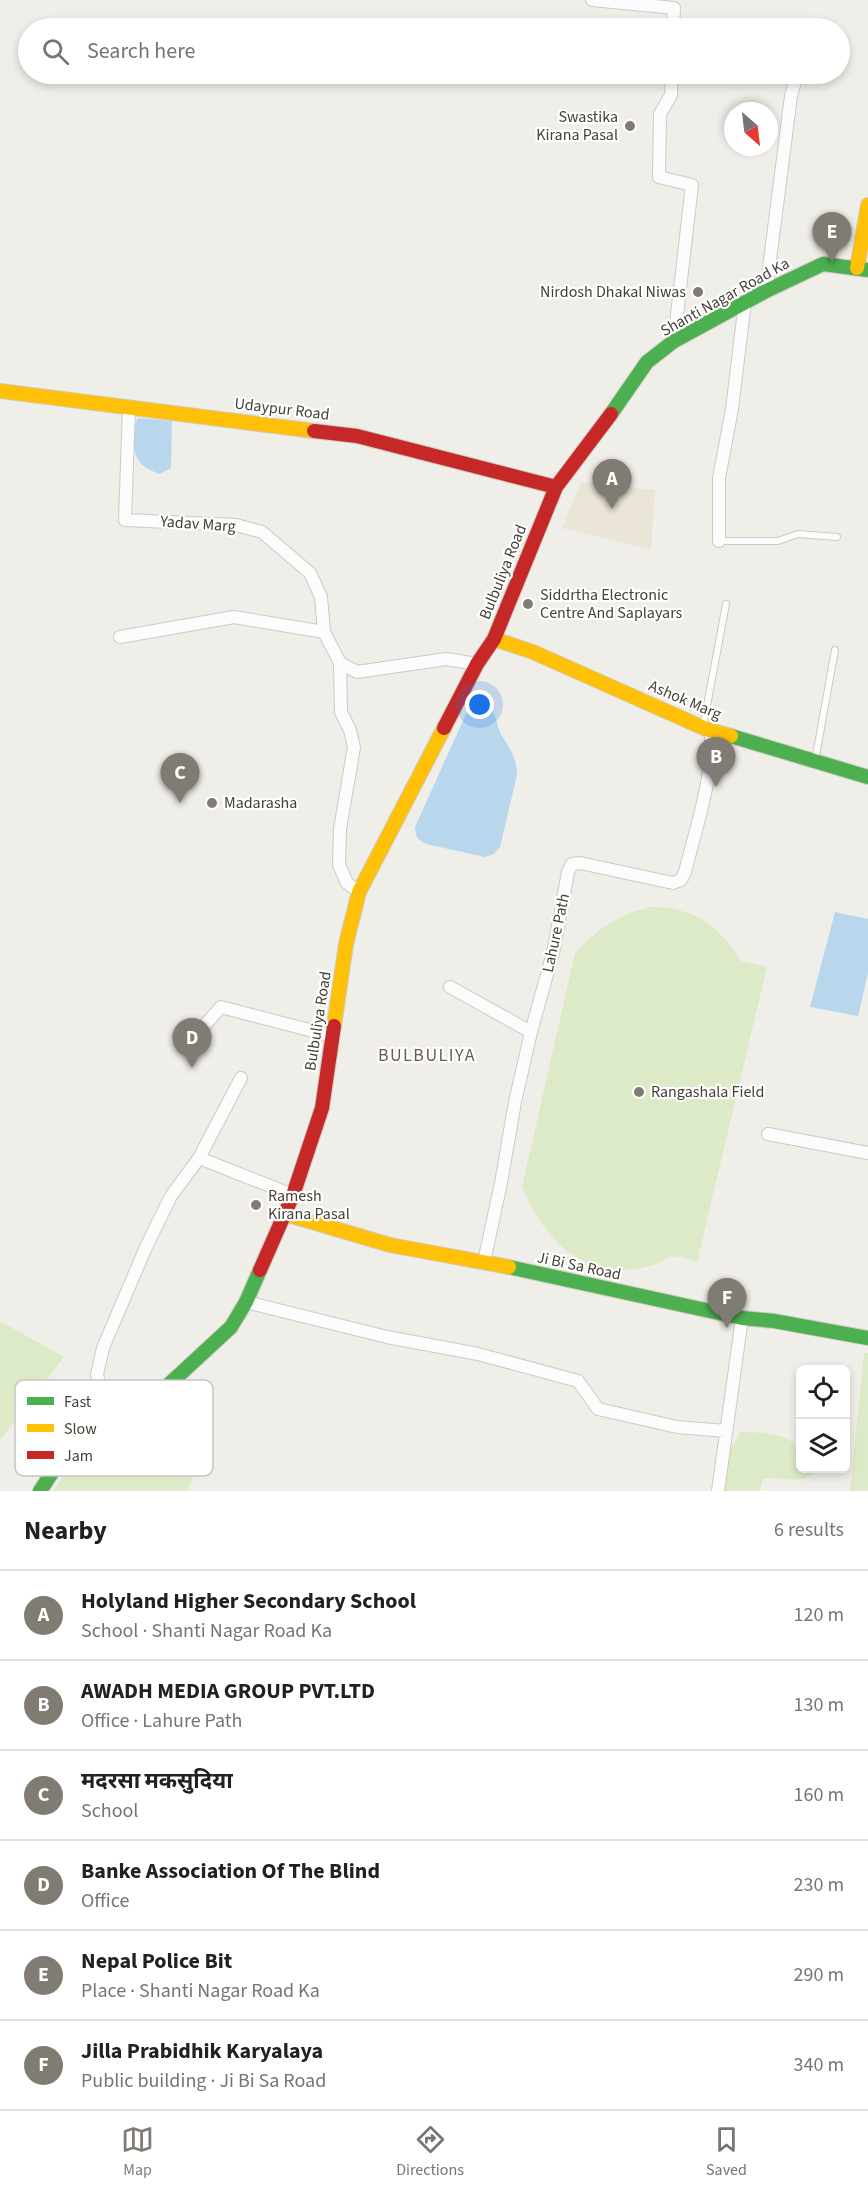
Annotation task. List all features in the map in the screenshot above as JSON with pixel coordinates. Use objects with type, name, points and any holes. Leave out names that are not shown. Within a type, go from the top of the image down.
[{"type":"street","points":[[592,0],[674,8],[674,18]]},
{"type":"street","points":[[672,84],[671,95],[660,114],[659,177],[692,185],[674,340]]},
{"type":"street","points":[[766,291],[790,96],[794,84]]},
{"type":"street","points":[[862,269],[868,205]]},
{"type":"street","name":"Shanti Nagar Road Ka","points":[[556,487],[626,394],[647,362],[674,340],[766,291],[823,264],[862,269]]},
{"type":"street","points":[[719,542],[719,478],[732,409],[746,302]]},
{"type":"street","name":"Udaypur Road","points":[[0,391],[357,436],[556,487]]},
{"type":"street","name":"Yadav Marg","points":[[129,408],[125,520],[236,525],[262,532],[310,573],[321,597],[324,632],[340,663]]},
{"type":"street","name":"Bulbuliya Road","points":[[174,1380],[231,1327],[246,1302],[285,1214],[322,1108],[346,944],[358,892],[477,664],[494,639],[556,487]]},
{"type":"street","points":[[120,637],[234,617],[324,632]]},
{"type":"street","name":"Ashok Marg","points":[[494,639],[533,652],[706,729],[868,777]]},
{"type":"street","points":[[358,892],[347,883],[339,865],[340,829],[354,747],[350,730],[341,712],[340,663],[357,672],[447,659],[477,664]]},
{"type":"street","name":"Lahure Path","points":[[484,1262],[515,1102],[553,953],[568,872],[572,864],[580,863],[673,882],[681,880],[703,801],[713,745],[706,729]]},
{"type":"street","points":[[450,987],[531,1032]]},
{"type":"street","points":[[184,1048],[221,1007],[332,1036]]},
{"type":"street","points":[[98,1380],[97,1375],[103,1348],[146,1247],[171,1197],[199,1158],[241,1078]]},
{"type":"street","points":[[768,1134],[868,1153]]},
{"type":"street","points":[[199,1158],[293,1195]]},
{"type":"street","name":"Ji Bi Sa Road","points":[[285,1214],[390,1245],[484,1262],[742,1318],[769,1319],[852,1337],[868,1338]]},
{"type":"street","points":[[246,1302],[387,1337],[478,1354],[578,1381],[598,1409],[677,1426],[726,1431]]},
{"type":"street","points":[[718,1491],[742,1318]]},
{"type":"street","points":[[40,1491],[50,1476]]},
{"type":"lane","points":[[719,542],[778,541],[798,534],[837,537]]},
{"type":"lane","points":[[706,729],[726,604]]},
{"type":"lane","points":[[815,762],[835,650]]},
{"type":"shaded area","points":[[581,482],[655,490],[651,550],[562,528]]},
{"type":"green space","points":[[651,907],[681,911],[704,920],[723,937],[741,961],[767,967],[697,1262],[673,1257],[636,1269],[615,1270],[580,1259],[565,1249],[540,1221],[522,1187],[575,953],[592,936],[618,918]]},
{"type":"green space","points":[[0,1321],[64,1357],[46,1380],[15,1380],[15,1421],[0,1440]]},
{"type":"green space","points":[[864,1353],[868,1353],[868,1491],[850,1491]]},
{"type":"green space","points":[[741,1432],[780,1436],[796,1445],[796,1473],[814,1473],[806,1478],[792,1480],[763,1479],[758,1491],[724,1491],[729,1452]]},
{"type":"green space","points":[[63,1476],[194,1476],[188,1491],[53,1491]]},
{"type":"water","points":[[138,418],[172,421],[171,468],[159,474],[139,461],[134,445],[134,427]]},
{"type":"water","points":[[483,707],[494,713],[517,769],[500,847],[494,854],[485,857],[426,844],[418,837],[415,827],[466,714],[473,708]]},
{"type":"water","points":[[835,912],[868,919],[868,973],[858,1016],[810,1007]]},
{"type":"traffic: fast","points":[[611,414],[647,362],[674,341],[766,291],[823,264],[868,270]]},
{"type":"traffic: fast","points":[[731,736],[868,777]]},
{"type":"traffic: fast","points":[[509,1267],[742,1318],[774,1321],[868,1338]]},
{"type":"traffic: fast","points":[[174,1380],[231,1327],[246,1302],[260,1270]]},
{"type":"traffic: fast","points":[[40,1491],[50,1476]]},
{"type":"traffic: slow","points":[[857,268],[868,205]]},
{"type":"traffic: slow","points":[[0,391],[314,431]]},
{"type":"traffic: slow","points":[[494,639],[533,652],[706,729],[731,736]]},
{"type":"traffic: slow","points":[[334,1026],[346,944],[359,892],[444,728]]},
{"type":"traffic: slow","points":[[285,1214],[390,1245],[509,1267]]},
{"type":"traffic: jam","points":[[444,728],[477,664],[494,639],[556,487],[611,414]]},
{"type":"traffic: jam","points":[[314,431],[357,436],[556,487]]},
{"type":"traffic: jam","points":[[260,1270],[293,1195],[322,1108],[334,1026]]},
{"type":"place","name":"Swastika Kirana Pasal","points":[[630,126]]},
{"type":"place","name":"Nepal Police Bit","points":[[832,262]]},
{"type":"place","name":"Nirdosh Dhakal Niwas","points":[[698,292]]},
{"type":"place","name":"Holyland Higher Secondary School","points":[[612,509]]},
{"type":"place","name":"Siddrtha Electronic Centre And Saplayars","points":[[528,604]]},
{"type":"place","name":"AWADH MEDIA GROUP PVT.LTD","points":[[716,787]]},
{"type":"place","name":"मदरसा मकसुदिया","points":[[180,803]]},
{"type":"place","name":"Madarasha","points":[[212,803]]},
{"type":"place","name":"Banke Association Of The Blind","points":[[192,1068]]},
{"type":"place","name":"Rangashala Field","points":[[639,1092]]},
{"type":"place","name":"Ramesh Kirana Pasal","points":[[256,1205]]},
{"type":"place","name":"Jilla Prabidhik Karyalaya","points":[[727,1328]]},
{"type":"district","name":"BULBULIYA","points":[[427,1055]]}]
